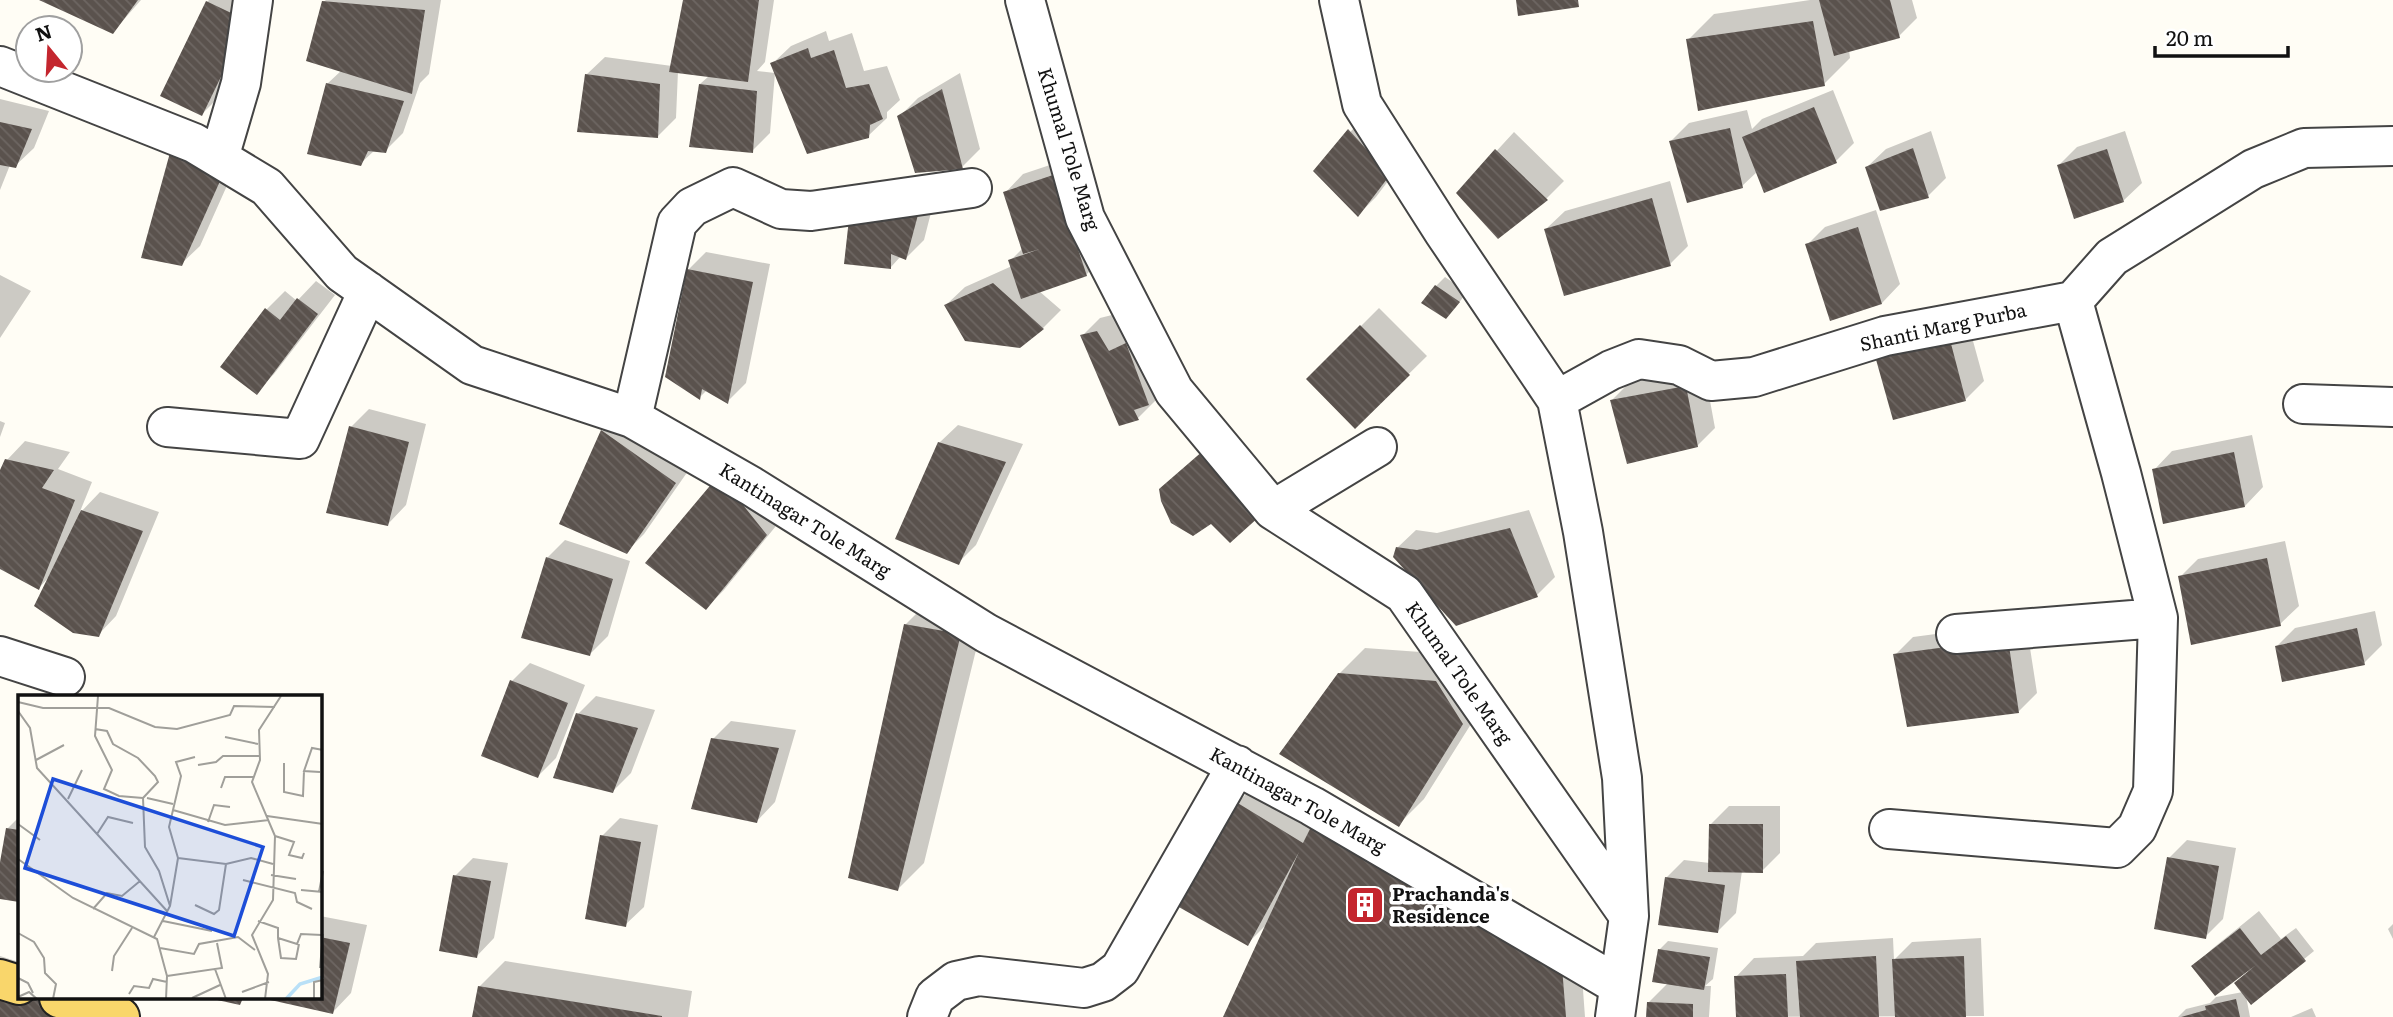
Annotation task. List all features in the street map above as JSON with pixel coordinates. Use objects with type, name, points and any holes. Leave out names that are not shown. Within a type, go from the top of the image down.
[{"type":"main road","points":[[0,979],[18,985]]},
{"type":"main road","points":[[66,1000],[120,1017]]},
{"type":"street","points":[[219,158],[241,83],[253,0]]},
{"type":"street","name":"Khumal Tole Marg","points":[[1024,0],[1085,218],[1174,391],[1273,510],[1404,594],[1629,916]]},
{"type":"street","points":[[1339,0],[1362,104],[1443,231],[1558,400],[1583,532],[1622,778],[1629,916],[1616,1001]]},
{"type":"street","name":"Kantinagar Tole Marg","points":[[0,66],[194,142],[267,187],[342,273],[472,365],[632,418],[751,485],[985,633],[1312,806],[1616,1001]]},
{"type":"street","points":[[1889,829],[2117,848],[2137,828],[2154,791],[2158,618],[2122,473],[2073,301],[2112,257],[2253,169],[2304,149],[2393,146]]},
{"type":"street","points":[[632,418],[677,223],[692,207],[733,187],[780,209],[811,211],[972,188]]},
{"type":"street","points":[[167,428],[300,439],[368,291]]},
{"type":"street","name":"Shanti Marg Purba","points":[[1558,400],[1611,370],[1639,359],[1679,365],[1711,381],[1754,377],[1885,336],[2073,301]]},
{"type":"street","points":[[2303,404],[2393,407]]},
{"type":"street","points":[[1273,510],[1377,447]]},
{"type":"street","points":[[1956,634],[2158,618]]},
{"type":"street","points":[[0,656],[65,677]]},
{"type":"street","points":[[927,1017],[935,997],[956,981],[979,976],[1084,988],[1103,982],[1119,969],[1237,765]]},
{"type":"building","points":[[39,0],[138,0],[113,34],[84,21],[84,14],[69,14]]},
{"type":"building","points":[[683,0],[759,0],[748,82],[669,72]]},
{"type":"building","points":[[1516,0],[1578,0],[1579,7],[1518,16]]},
{"type":"building","points":[[1819,0],[1890,0],[1900,38],[1834,56]]},
{"type":"building","points":[[206,1],[248,21],[202,116],[160,96]]},
{"type":"building","points":[[322,1],[425,10],[412,94],[306,61]]},
{"type":"building","points":[[1813,21],[1825,86],[1698,111],[1686,39]]},
{"type":"building","points":[[808,48],[811,58],[834,50],[846,88],[869,84],[883,119],[870,125],[869,138],[807,154],[770,63]]},
{"type":"building","points":[[585,74],[660,84],[658,138],[577,132]]},
{"type":"building","points":[[326,83],[404,101],[386,153],[368,151],[361,166],[307,154]]},
{"type":"building","points":[[699,84],[757,91],[753,153],[689,147]]},
{"type":"building","points":[[942,89],[963,169],[915,173],[897,116]]},
{"type":"building","points":[[1814,107],[1837,163],[1764,193],[1742,137]]},
{"type":"building","points":[[0,122],[32,129],[16,168],[0,165]]},
{"type":"building","points":[[1730,128],[1743,188],[1687,203],[1669,141]]},
{"type":"building","points":[[1348,129],[1390,175],[1358,217],[1313,171]]},
{"type":"building","points":[[1913,148],[1929,198],[1880,211],[1865,167]]},
{"type":"building","points":[[171,149],[225,170],[182,266],[141,258]]},
{"type":"building","points":[[1495,149],[1548,200],[1498,239],[1456,193]]},
{"type":"building","points":[[2107,149],[2124,202],[2074,219],[2057,165]]},
{"type":"building","points":[[1053,175],[1087,276],[1021,299],[1008,260],[1040,249],[1023,254],[1003,192]]},
{"type":"building","points":[[1652,198],[1671,266],[1564,296],[1544,229]]},
{"type":"building","points":[[850,210],[919,211],[906,260],[891,254],[891,269],[844,264]]},
{"type":"building","points":[[1858,227],[1882,304],[1830,321],[1805,244]]},
{"type":"building","points":[[687,269],[753,282],[728,404],[702,389],[700,400],[665,377]]},
{"type":"building","points":[[993,283],[1044,329],[1020,348],[965,341],[944,305]]},
{"type":"building","points":[[1435,285],[1460,302],[1446,319],[1421,303]]},
{"type":"building","points":[[297,298],[318,314],[257,395],[220,367],[265,308],[280,320]]},
{"type":"building","points":[[1360,325],[1410,375],[1355,429],[1306,379]]},
{"type":"building","points":[[1097,331],[1109,351],[1126,343],[1149,405],[1134,410],[1139,420],[1119,426],[1080,335]]},
{"type":"building","points":[[1949,336],[1966,401],[1893,420],[1875,356]]},
{"type":"building","points":[[1686,386],[1698,447],[1627,464],[1610,400]]},
{"type":"building","points":[[349,426],[409,442],[388,526],[326,513]]},
{"type":"building","points":[[601,430],[676,483],[627,554],[559,524]]},
{"type":"building","points":[[938,442],[1006,462],[959,565],[895,539]]},
{"type":"building","points":[[1204,450],[1260,516],[1230,543],[1211,524],[1193,536],[1171,523],[1161,501],[1159,489]]},
{"type":"building","points":[[2234,452],[2245,507],[2163,524],[2152,469]]},
{"type":"building","points":[[5,459],[54,470],[42,488],[75,500],[39,590],[0,569],[0,470]]},
{"type":"building","points":[[719,475],[767,535],[706,610],[645,563]]},
{"type":"building","points":[[81,510],[143,531],[99,637],[73,633],[34,606]]},
{"type":"building","points":[[1510,528],[1538,597],[1456,626],[1393,557],[1396,547],[1417,550]]},
{"type":"building","points":[[546,557],[613,579],[590,656],[521,638]]},
{"type":"building","points":[[2267,558],[2281,626],[2191,645],[2178,576]]},
{"type":"building","points":[[904,624],[961,634],[898,891],[848,878]]},
{"type":"building","points":[[2357,628],[2365,665],[2282,682],[2275,646]]},
{"type":"building","points":[[2008,639],[2019,713],[1907,727],[1893,654]]},
{"type":"building","points":[[1338,673],[1436,681],[1463,724],[1399,827],[1279,754]]},
{"type":"building","points":[[510,680],[568,703],[538,778],[481,756]]},
{"type":"building","points":[[576,713],[638,728],[613,793],[553,778]]},
{"type":"building","points":[[711,738],[779,748],[757,823],[691,809]]},
{"type":"building","name":"Prachanda's Residence","points":[[1236,802],[1303,843],[1313,823],[1562,967],[1566,1017],[1223,1017],[1299,852],[1248,946],[1177,906]]},
{"type":"building","points":[[1709,824],[1763,824],[1763,873],[1708,872]]},
{"type":"building","points":[[6,828],[18,830],[18,902],[0,899],[0,862]]},
{"type":"building","points":[[600,835],[641,842],[626,927],[585,919]]},
{"type":"building","points":[[2167,857],[2219,866],[2206,939],[2154,929]]},
{"type":"building","points":[[453,875],[491,881],[477,958],[439,951]]},
{"type":"building","points":[[1665,877],[1725,885],[1718,933],[1658,925]]},
{"type":"building","points":[[2240,928],[2261,955],[2286,936],[2306,961],[2251,1005],[2234,983],[2256,965],[2215,996],[2191,966]]},
{"type":"building","points":[[322,937],[350,943],[333,1014],[270,1000],[322,1000]]},
{"type":"building","points":[[1658,949],[1710,957],[1704,990],[1652,982]]},
{"type":"building","points":[[1876,956],[1879,1017],[1800,1017],[1796,961]]},
{"type":"building","points":[[1964,956],[1966,1017],[1895,1017],[1892,959]]},
{"type":"building","points":[[1786,974],[1788,1017],[1736,1017],[1734,976]]},
{"type":"building","points":[[478,986],[662,1016],[662,1017],[472,1017]]},
{"type":"building","points":[[0,990],[18,995],[18,1000],[35,1000],[91,1016],[91,1017],[0,1017]]},
{"type":"building","points":[[2236,999],[2240,1017],[2181,1017],[2206,1010],[2205,1006]]},
{"type":"building","points":[[217,1000],[242,1000],[240,1005]]},
{"type":"building","points":[[1647,1002],[1693,1004],[1693,1017],[1646,1017]]},
{"type":"place","name":"Prachanda's Residence","points":[[1365,905]]}]
